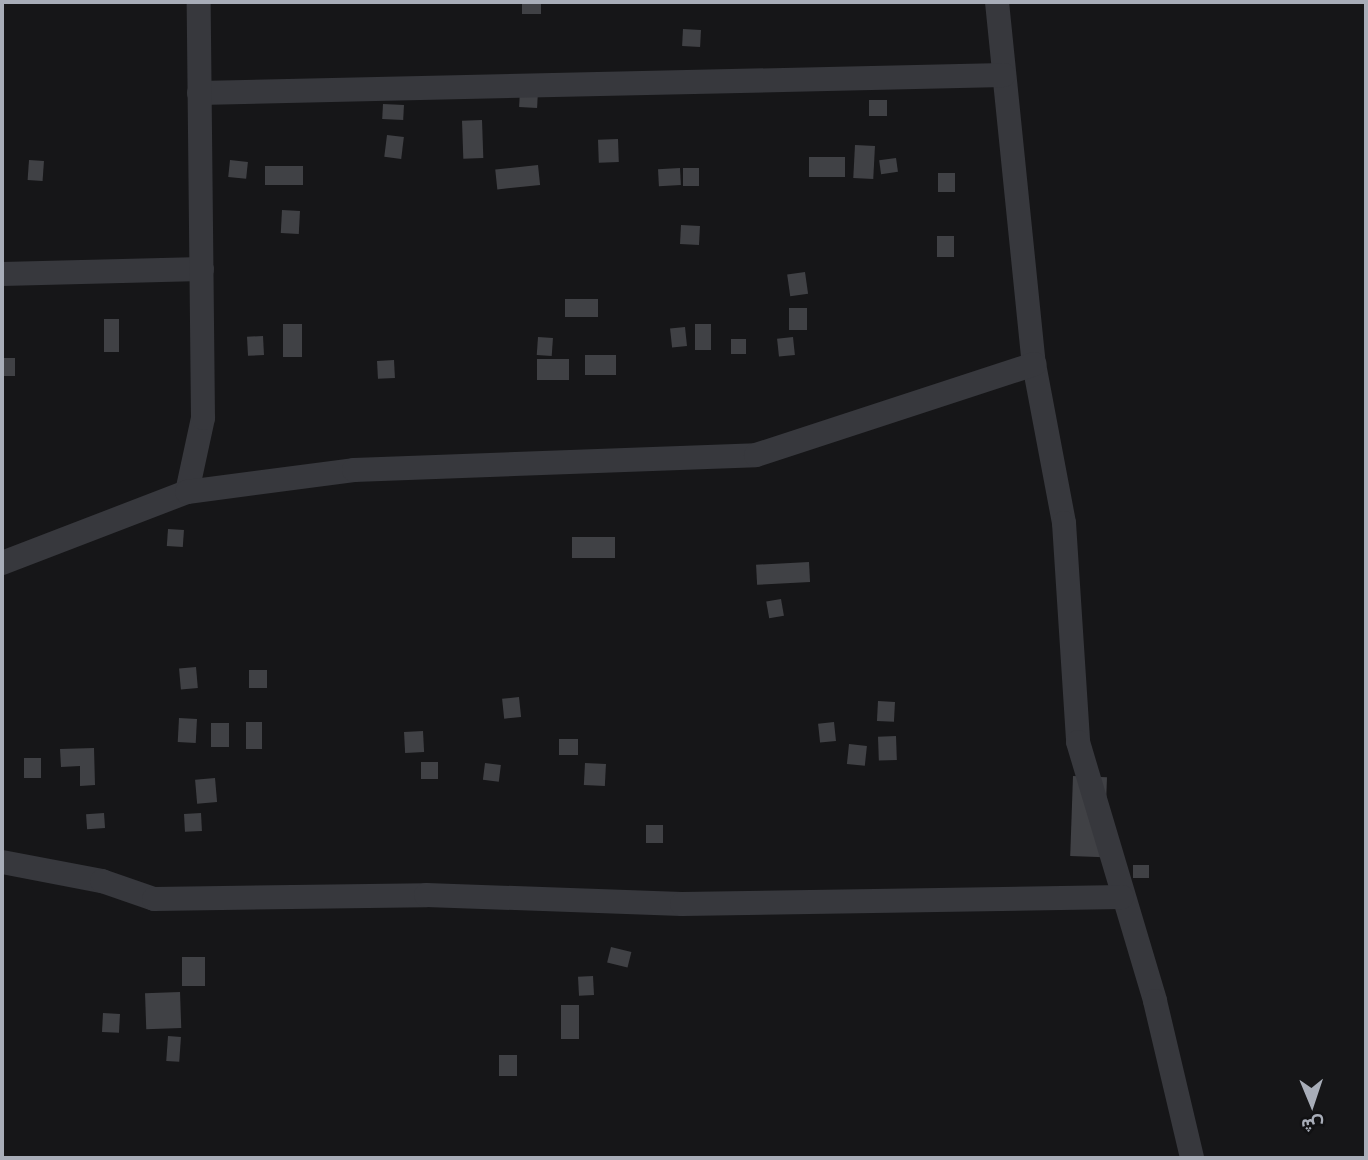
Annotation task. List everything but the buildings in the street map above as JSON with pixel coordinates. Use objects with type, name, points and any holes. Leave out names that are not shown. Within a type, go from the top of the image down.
[{"type":"street","points":[[187,492],[203,418],[199,2]]},
{"type":"street","points":[[997,2],[1034,363],[1064,523],[1078,742],[1192,1158]]},
{"type":"street","points":[[200,93],[1004,75]]},
{"type":"street","points":[[2,274],[202,269]]},
{"type":"street","points":[[2,563],[187,492],[354,470],[756,455],[1034,363]]},
{"type":"street","points":[[2,862],[102,881],[154,899],[426,895],[681,904],[1122,897]]}]
